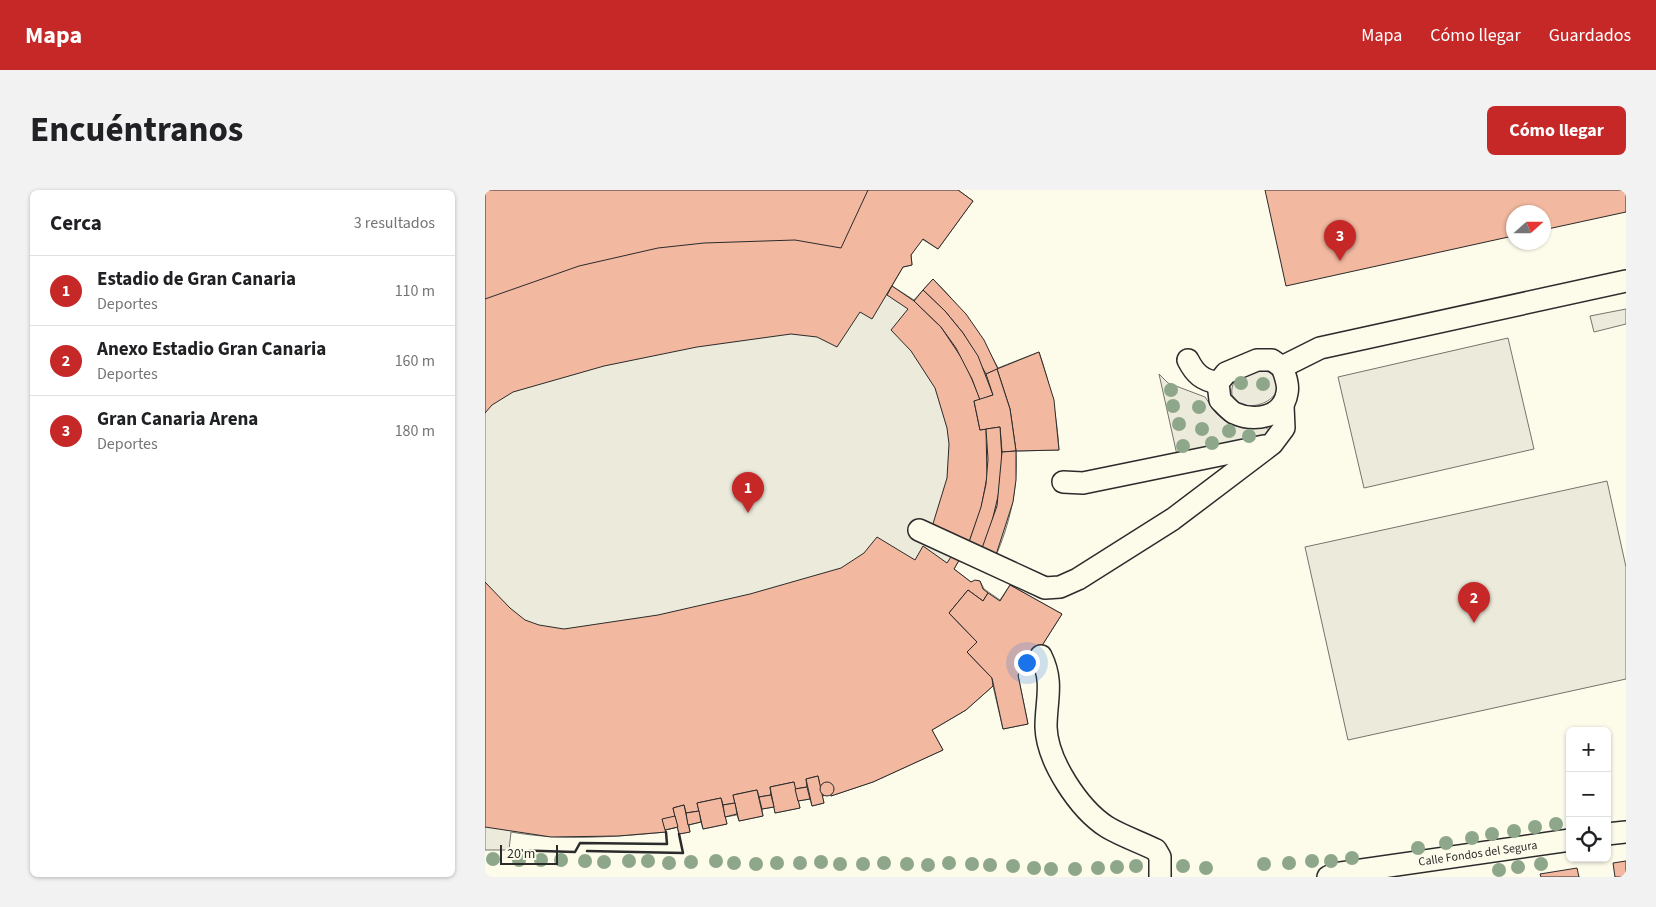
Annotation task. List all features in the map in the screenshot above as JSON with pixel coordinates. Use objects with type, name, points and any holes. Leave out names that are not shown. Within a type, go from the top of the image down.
[{"type":"street","points":[[1281,367],[1320,348],[1626,281]]},
{"type":"street","points":[[919,530],[1045,588],[1060,587],[1078,579],[1173,518],[1272,444],[1284,428],[1283,406],[1288,392],[1281,367],[1272,360],[1257,360],[1233,370],[1218,383],[1205,381],[1193,371],[1188,360]]},
{"type":"street","points":[[1218,383],[1220,400],[1233,412],[1253,419],[1269,415],[1283,406]]},
{"type":"street","points":[[1063,482],[1083,483],[1272,444]]},
{"type":"street","points":[[1041,656],[1050,682],[1047,730],[1058,768],[1079,800],[1107,826],[1156,850],[1160,857],[1160,877]]},
{"type":"street","points":[[1611,834],[1626,832]]},
{"type":"street","name":"Calle Fondos del Segura","points":[[1328,877],[1334,874],[1398,871],[1566,841]]},
{"type":"shaded area","points":[[485,190],[958,190],[973,201],[938,249],[922,239],[911,255],[912,265],[903,267],[892,286],[914,300],[933,279],[969,321],[998,368],[1039,352],[1043,364],[1055,412],[1059,450],[1016,451],[1016,479],[1012,506],[995,558],[968,545],[954,569],[971,582],[980,581],[984,589],[1000,600],[1010,585],[1062,614],[1043,644],[1018,675],[1028,724],[1003,729],[993,686],[966,710],[932,730],[943,750],[873,782],[831,796],[830,794],[822,796],[824,803],[812,806],[810,799],[798,801],[800,808],[775,813],[774,807],[762,809],[763,816],[739,821],[737,815],[725,817],[727,824],[703,829],[701,822],[689,825],[690,832],[679,834],[677,827],[665,830],[666,832],[588,837],[530,835],[511,832],[509,850],[485,850]]},
{"type":"shaded area","points":[[1626,309],[1626,324],[1594,332],[1590,316]]},
{"type":"shaded area","points":[[1508,338],[1534,449],[1364,488],[1338,377]]},
{"type":"shaded area","points":[[1255,371],[1269,372],[1274,377],[1278,389],[1272,398],[1263,403],[1252,406],[1241,405],[1232,395],[1233,385],[1238,378]]},
{"type":"shaded area","points":[[1159,374],[1168,383],[1205,397],[1216,413],[1229,424],[1243,428],[1265,427],[1269,430],[1268,436],[1177,455]]},
{"type":"shaded area","points":[[1607,481],[1626,567],[1626,679],[1348,740],[1305,547]]},
{"type":"building","points":[[485,190],[958,190],[973,201],[938,249],[923,239],[911,255],[912,265],[903,267],[872,319],[860,312],[837,347],[817,337],[791,334],[697,347],[604,366],[513,392],[492,405],[485,413]]},
{"type":"building","points":[[485,190],[868,190],[841,248],[795,240],[704,243],[658,248],[579,266],[485,299]]},
{"type":"building","points":[[1265,190],[1626,190],[1626,212],[1551,228],[1551,205],[1506,205],[1506,238],[1286,286]]},
{"type":"building","points":[[933,279],[966,314],[984,340],[998,369],[986,374],[963,333],[945,311],[923,290]]},
{"type":"building","points":[[892,286],[914,301],[941,327],[965,363],[979,396],[980,400],[974,401],[980,430],[986,429],[987,477],[981,509],[968,545],[932,527],[947,478],[949,444],[947,428],[935,388],[911,351],[891,330],[908,309],[887,295]]},
{"type":"building","points":[[923,290],[945,311],[963,333],[978,356],[993,395],[980,400],[972,379],[956,348],[941,327],[914,301]]},
{"type":"building","points":[[1039,352],[1054,400],[1059,450],[1016,451],[1010,409],[997,369]]},
{"type":"building","points":[[997,369],[1010,409],[1016,451],[1002,452],[1000,427],[980,430],[974,401],[993,395],[986,374]]},
{"type":"building","points":[[1000,427],[1002,459],[999,492],[990,530],[981,551],[968,545],[981,507],[986,484],[988,459],[986,429]]},
{"type":"building","points":[[1016,451],[1016,480],[1013,502],[995,558],[981,551],[997,506],[1002,452]]},
{"type":"building","points":[[877,537],[915,560],[923,546],[947,563],[954,552],[968,545],[954,569],[971,582],[975,580],[980,581],[983,589],[988,593],[983,601],[968,590],[949,613],[977,642],[967,652],[992,678],[993,686],[966,710],[932,730],[943,750],[873,782],[831,796],[830,794],[822,796],[818,776],[806,779],[807,787],[795,789],[794,782],[770,787],[771,795],[759,797],[757,790],[733,795],[735,803],[723,805],[721,798],[697,803],[699,811],[686,813],[684,805],[673,808],[678,827],[665,830],[666,832],[618,836],[551,837],[485,827],[485,582],[510,608],[525,620],[539,625],[564,629],[658,615],[750,594],[841,568],[864,553]]},
{"type":"building","points":[[1010,585],[1062,614],[1043,644],[1018,675],[1028,724],[1003,729],[992,678],[967,652],[977,642],[949,613],[968,590],[983,601],[988,593],[1000,601]]},
{"type":"building","points":[[818,776],[824,803],[812,806],[806,779]]},
{"type":"building","points":[[794,782],[800,808],[775,813],[770,787]]},
{"type":"building","points":[[827,782],[832,784],[834,789],[832,794],[827,796],[822,794],[820,789],[822,784]]},
{"type":"building","points":[[807,787],[810,799],[798,801],[795,789]]},
{"type":"building","points":[[757,790],[763,816],[739,821],[733,795]]},
{"type":"building","points":[[771,795],[774,807],[762,809],[759,797]]},
{"type":"building","points":[[721,798],[727,824],[703,829],[697,803]]},
{"type":"building","points":[[735,803],[737,814],[725,817],[723,805]]},
{"type":"building","points":[[684,805],[690,832],[679,834],[673,808]]},
{"type":"building","points":[[699,811],[701,822],[688,825],[686,813]]},
{"type":"building","points":[[675,816],[678,827],[665,830],[662,819]]},
{"type":"building","points":[[1626,861],[1626,877],[1615,877],[1613,863]]},
{"type":"building","points":[[1577,868],[1579,877],[1541,877],[1540,874]]},
{"type":"wall","points":[[509,850],[575,852],[580,843],[667,844],[666,832]]},
{"type":"wall","points":[[587,851],[683,853],[679,834]]},
{"type":"place","name":"Gran Canaria Arena","points":[[1340,261]]},
{"type":"place","name":"Estadio de Gran Canaria","points":[[748,513]]},
{"type":"place","name":"Anexo Estadio Gran Canaria","points":[[1474,623]]}]
